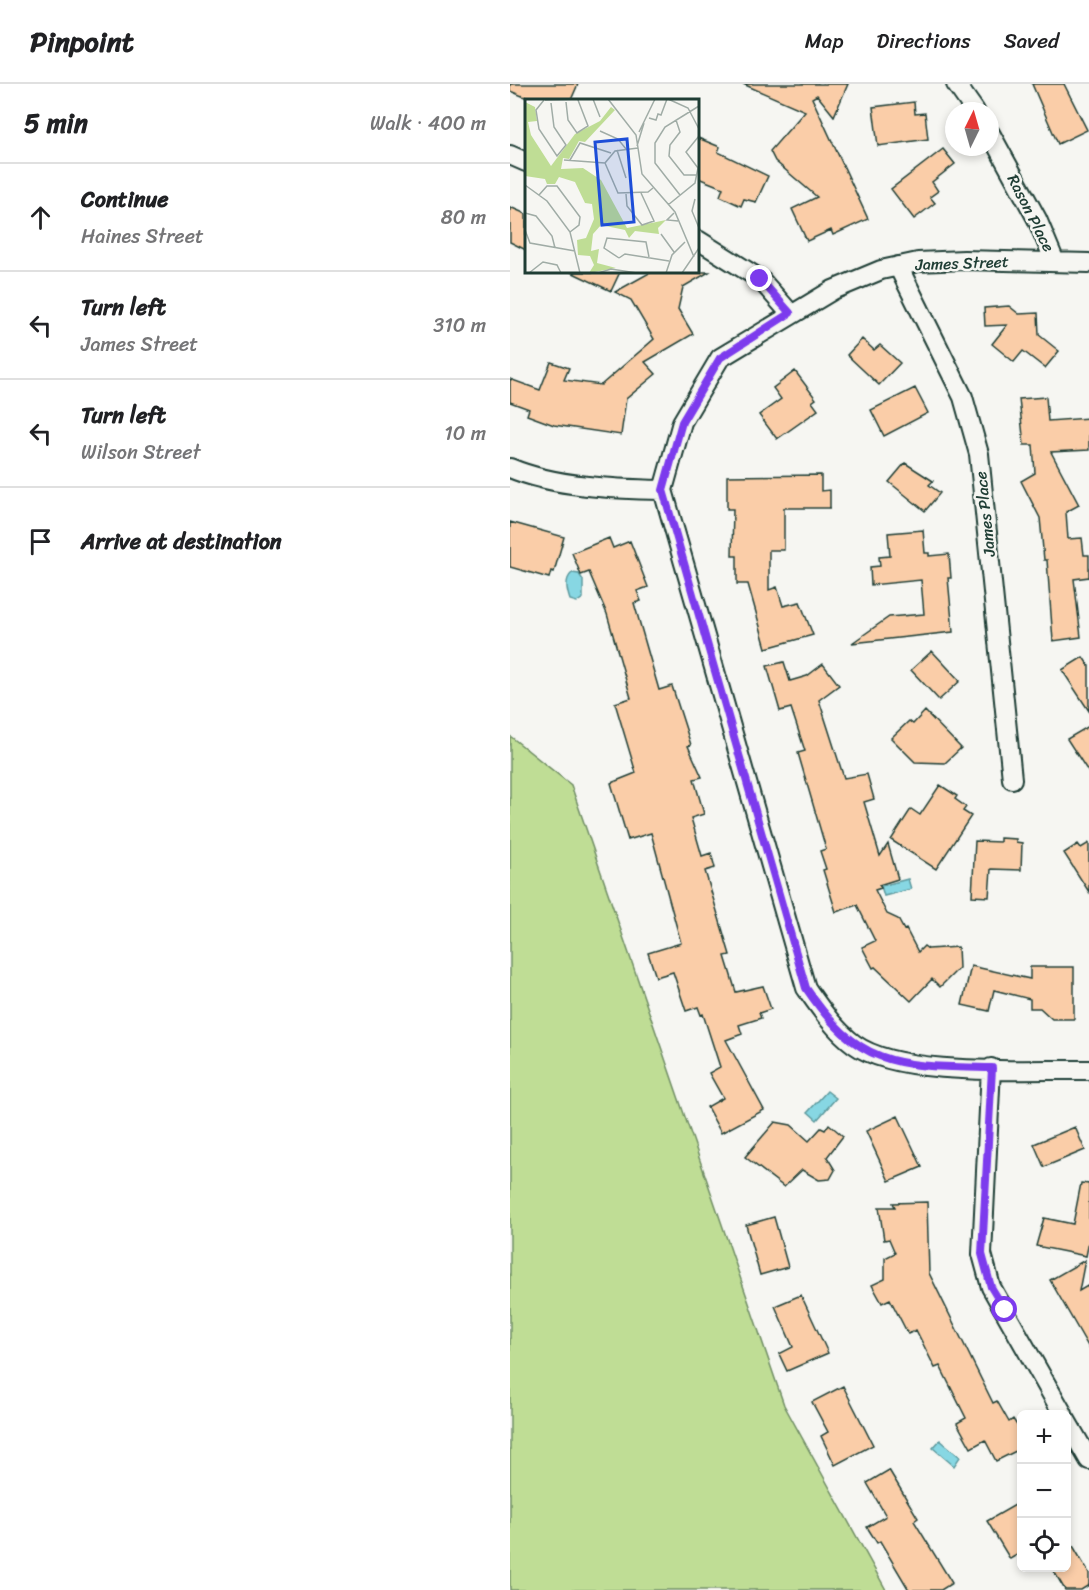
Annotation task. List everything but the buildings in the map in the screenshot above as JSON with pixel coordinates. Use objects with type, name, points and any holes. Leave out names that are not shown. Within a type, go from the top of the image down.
[{"type":"street","points":[[956,84],[969,102]]},
{"type":"street","name":"Rason Place","points":[[999,149],[1037,219],[1055,262]]},
{"type":"street","points":[[510,155],[525,162]]},
{"type":"street","points":[[699,241],[760,279],[790,313]]},
{"type":"street","name":"James Street","points":[[663,490],[682,422],[720,358],[790,313],[850,281],[898,266],[949,260],[1089,262]]},
{"type":"street","name":"James Place","points":[[898,266],[963,397],[979,454],[1012,779]]},
{"type":"street","points":[[510,468],[524,474],[609,489],[663,490],[806,988],[826,1017],[855,1044],[883,1058],[919,1066],[1089,1070]]},
{"type":"street","points":[[992,1068],[982,1254],[991,1287],[1062,1410]]},
{"type":"street","points":[[1071,1429],[1089,1460]]},
{"type":"green space","points":[[510,736],[571,785],[784,1405],[886,1590],[510,1590]]},
{"type":"water","points":[[572,573],[579,574],[583,580],[583,598],[577,602],[570,600],[567,589],[567,582]]},
{"type":"water","points":[[908,879],[911,889],[884,896],[881,886]]},
{"type":"water","points":[[827,1091],[836,1098],[817,1120],[808,1112]]},
{"type":"water","points":[[940,1440],[960,1457],[954,1466],[933,1448]]},
{"type":"route","points":[[760,279],[790,313],[720,358],[682,422],[663,490],[806,988],[826,1017],[855,1044],[883,1058],[919,1066],[992,1068],[982,1220],[982,1254],[991,1287],[1005,1310]]}]
